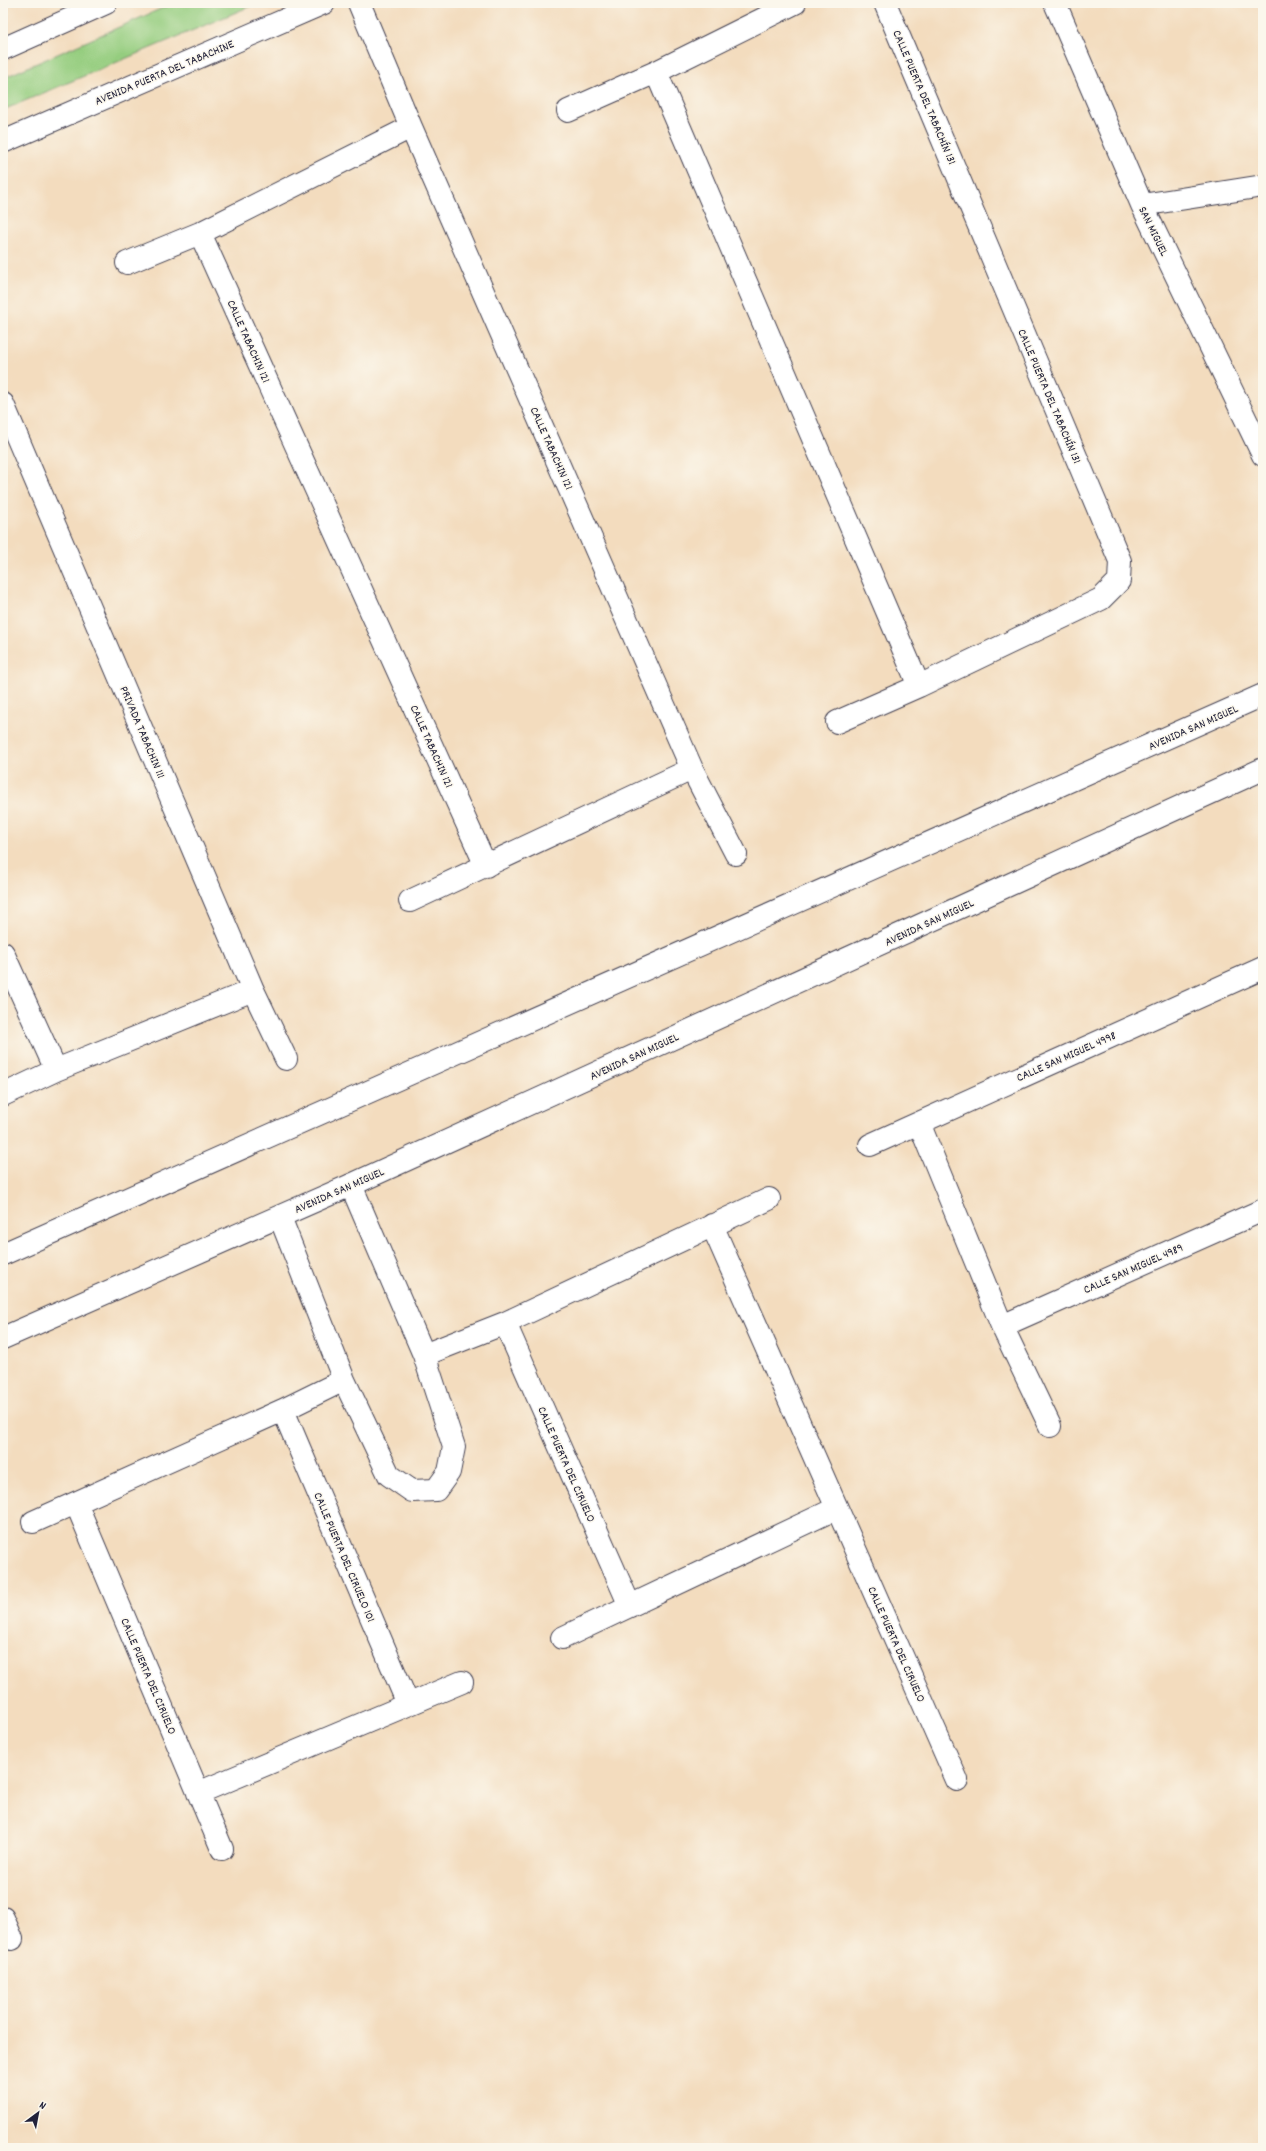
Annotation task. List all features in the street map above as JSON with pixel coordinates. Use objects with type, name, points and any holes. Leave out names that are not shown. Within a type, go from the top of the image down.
[{"type":"street","name":"AVENIDA PUERTA DEL TABACHINE","points":[[3,142],[324,3]]},
{"type":"street","name":"CALLE TABACHIN 121","points":[[359,3],[383,56],[411,127],[692,769],[736,854]]},
{"type":"street","points":[[568,112],[656,72],[795,3]]},
{"type":"street","name":"CALLE PUERTA DEL TABACHÍN 131","points":[[837,722],[919,686],[1101,599],[1119,581],[1120,561],[885,3]]},
{"type":"street","name":"SAN MIGUEL","points":[[1055,3],[1142,205],[1263,455]]},
{"type":"street","points":[[3,49],[99,4]]},
{"type":"street","points":[[656,72],[919,686]]},
{"type":"street","points":[[127,263],[200,233],[411,127]]},
{"type":"street","points":[[1142,205],[1263,186]]},
{"type":"street","name":"CALLE TABACHIN 121","points":[[200,233],[486,866]]},
{"type":"street","name":"PRIVADA TABACHIN 111","points":[[3,404],[253,990],[286,1059]]},
{"type":"street","name":"AVENIDA SAN MIGUEL","points":[[3,1254],[1263,695]]},
{"type":"street","points":[[410,901],[692,769]]},
{"type":"street","name":"AVENIDA SAN MIGUEL","points":[[3,1338],[280,1217],[1262,771]]},
{"type":"street","points":[[3,953],[56,1070]]},
{"type":"street","name":"CALLE SAN MIGUEL 4998","points":[[870,1145],[1263,968]]},
{"type":"street","points":[[3,1095],[56,1070],[253,990]]},
{"type":"street","points":[[919,1123],[1002,1326],[1050,1426]]},
{"type":"street","points":[[280,1217],[344,1380],[389,1475],[412,1491],[436,1490],[449,1472],[454,1446],[424,1355],[351,1185]]},
{"type":"street","points":[[424,1355],[504,1323],[769,1199]]},
{"type":"street","name":"CALLE SAN MIGUEL 4989","points":[[1002,1326],[1263,1210]]},
{"type":"street","name":"CALLE PUERTA DEL CIRUELO","points":[[712,1225],[957,1780]]},
{"type":"street","name":"CALLE PUERTA DEL CIRUELO","points":[[504,1323],[630,1606]]},
{"type":"street","points":[[33,1522],[283,1410],[344,1380]]},
{"type":"street","name":"CALLE PUERTA DEL CIRUELO 101","points":[[283,1410],[408,1704]]},
{"type":"street","name":"CALLE PUERTA DEL CIRUELO","points":[[76,1503],[222,1849]]},
{"type":"street","points":[[562,1638],[837,1508]]},
{"type":"street","points":[[198,1793],[462,1682]]},
{"type":"street","points":[[3,1918],[12,1939]]},
{"type":"green space","points":[[174,3],[258,3],[3,110],[3,78]]}]
